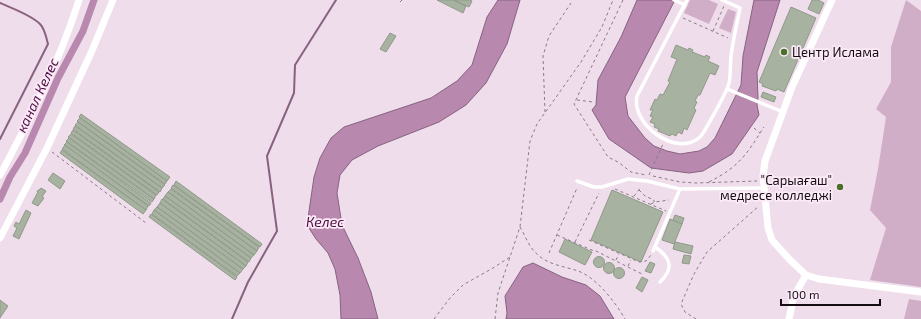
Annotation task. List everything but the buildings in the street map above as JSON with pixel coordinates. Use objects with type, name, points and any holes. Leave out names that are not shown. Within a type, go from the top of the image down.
[{"type":"street","points":[[0,175],[71,27],[79,0]]},
{"type":"street","points":[[0,238],[47,148],[91,53],[113,0]]},
{"type":"street","points":[[832,0],[792,87],[766,161],[764,176],[768,228],[772,240],[806,275],[819,279],[921,292]]},
{"type":"street","points":[[789,319],[794,296],[806,275]]},
{"type":"lane","points":[[687,0],[636,100],[638,112],[643,121],[654,133],[660,138],[684,144],[700,137],[729,84],[731,56],[740,8],[724,1]]},
{"type":"lane","points":[[676,1],[684,5]]},
{"type":"lane","points":[[727,89],[783,112]]},
{"type":"lane","points":[[579,181],[594,187],[609,186],[628,179],[641,180],[680,189],[765,188]]},
{"type":"lane","points":[[660,282],[669,271],[669,264],[663,252],[654,249],[680,189]]},
{"type":"path","points":[[495,319],[498,293],[520,227],[530,141],[537,124],[581,62],[602,27],[613,0]]},
{"type":"path","points":[[623,0],[574,104],[608,157],[618,162],[631,172],[680,182],[707,183],[760,181]]},
{"type":"path","points":[[713,31],[724,1]]},
{"type":"path","points":[[545,113],[543,56],[549,36],[571,3]]},
{"type":"path","points":[[679,16],[734,40]]},
{"type":"path","points":[[576,100],[593,102]]},
{"type":"path","points":[[707,183],[734,167],[746,155],[764,127]]},
{"type":"path","points":[[754,128],[760,133]]},
{"type":"path","points":[[650,173],[663,143]]},
{"type":"path","points":[[47,148],[146,223]]},
{"type":"path","points":[[633,197],[639,190],[641,180]]},
{"type":"path","points":[[549,254],[579,181]]},
{"type":"path","points":[[609,186],[670,212]]},
{"type":"path","points":[[575,242],[602,187]]},
{"type":"path","points":[[639,190],[655,202]]},
{"type":"path","points":[[651,204],[655,202],[675,200]]},
{"type":"path","points":[[696,319],[685,312],[681,304],[694,274],[707,252],[766,200]]},
{"type":"path","points":[[520,227],[536,253],[551,263],[580,272],[602,286],[625,319]]},
{"type":"path","points":[[558,235],[596,251],[644,275]]},
{"type":"path","points":[[589,240],[639,262],[643,262],[649,258],[654,249]]},
{"type":"path","points":[[616,261],[619,254]]},
{"type":"path","points":[[434,319],[450,298],[463,285],[493,268],[510,256]]},
{"type":"path","points":[[628,267],[632,259]]},
{"type":"shaded area","points":[[690,0],[709,0],[718,4],[709,24],[684,13]]},
{"type":"shaded area","points":[[906,0],[921,11],[921,287],[870,280],[886,228],[870,210],[886,117],[876,109],[891,82],[891,47]]},
{"type":"shaded area","points":[[728,9],[736,12],[731,33],[719,28]]},
{"type":"shaded area","points":[[909,299],[921,301],[921,319],[904,319]]},
{"type":"water","name":"Келес","points":[[498,0],[520,0],[507,44],[486,83],[466,105],[439,122],[378,146],[352,160],[340,175],[337,193],[342,225],[358,258],[371,292],[378,319],[341,319],[340,295],[335,269],[328,253],[307,225],[314,177],[320,158],[331,138],[344,127],[431,98],[457,81],[472,65],[487,17]]},
{"type":"water","points":[[637,0],[675,0],[625,97],[628,116],[645,138],[654,146],[680,154],[699,151],[707,147],[715,138],[741,85],[743,56],[754,0],[780,0],[757,72],[757,105],[759,115],[732,154],[703,171],[689,173],[651,168],[609,139],[592,110],[596,105],[598,80],[621,37]]},
{"type":"water","points":[[533,263],[562,277],[586,285],[600,296],[614,319],[506,319],[507,313],[505,296],[523,267]]},
{"type":"waterway","name":"канал Келес","points":[[0,199],[10,177],[25,153],[58,78],[83,31],[94,0]]},
{"type":"waterway","points":[[232,319],[248,282],[277,231],[267,156],[294,93],[295,65],[336,0]]},
{"type":"waterway","points":[[0,3],[26,15],[40,24],[48,44],[0,139]]},
{"type":"place","name":"Центр Ислама","points":[[784,52]]},
{"type":"place","name":"\"Сарыағаш\" медресе колледжі","points":[[840,187]]}]
